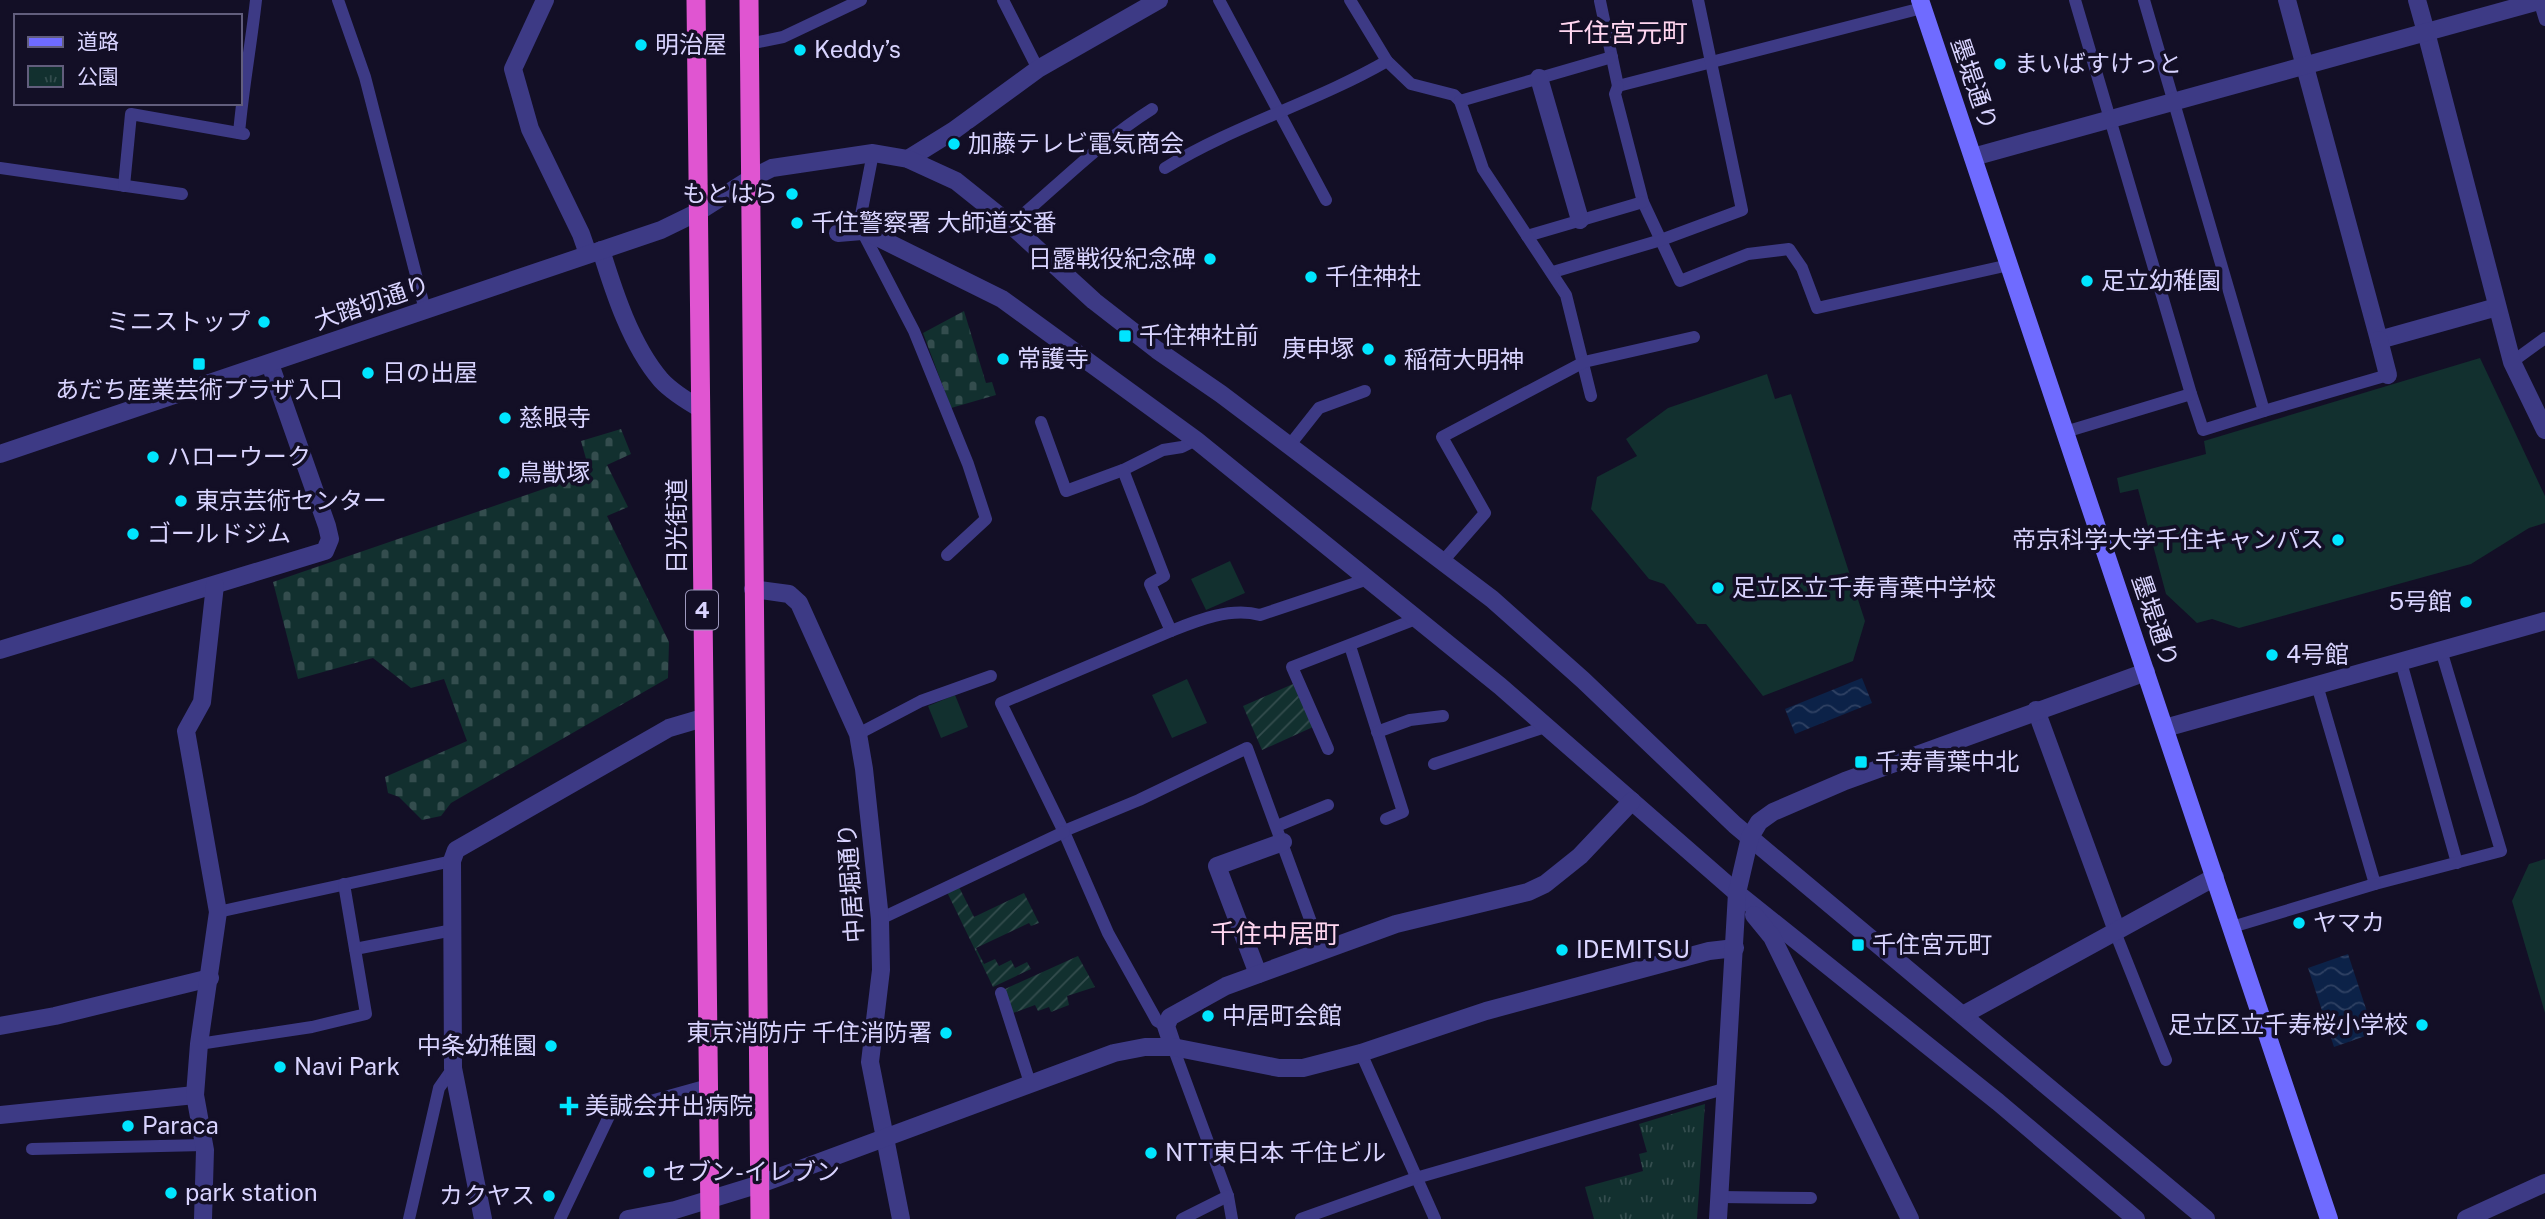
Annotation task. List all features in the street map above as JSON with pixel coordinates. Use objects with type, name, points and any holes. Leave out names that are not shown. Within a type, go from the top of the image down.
[{"type":"highway","name":"日光街道","points":[[696,0],[710,1210]]},
{"type":"highway","name":"4","points":[[749,0],[760,1219]]},
{"type":"main road","name":"墨堤通り","points":[[1921,4],[2329,1219]]},
{"type":"street","points":[[545,0],[513,69],[530,129],[648,359],[661,380],[701,410]]},
{"type":"street","points":[[908,159],[953,131],[1038,69],[1158,0]]},
{"type":"street","points":[[2287,0],[2388,375]]},
{"type":"street","points":[[2417,0],[2512,362],[2545,430]]},
{"type":"street","points":[[1973,157],[2540,0]]},
{"type":"street","points":[[1539,78],[1580,220]]},
{"type":"street","name":"大踏切通り","points":[[0,454],[661,230],[698,212],[772,168],[873,153],[908,159],[956,181],[1011,225],[1128,328],[1492,599],[1751,837],[2206,1219]]},
{"type":"street","points":[[838,233],[862,231],[1002,299],[1196,440],[1500,686],[1737,893],[1998,1102],[2136,1219]]},
{"type":"street","points":[[2379,340],[2497,307]]},
{"type":"street","points":[[0,650],[325,551],[330,539],[270,364]]},
{"type":"street","points":[[203,1219],[204,1145],[195,1095],[199,1044],[218,912],[186,731],[202,702],[215,584]]},
{"type":"street","name":"中居堀通り","points":[[753,589],[789,594],[799,603],[858,734],[877,873],[880,919],[881,970],[870,1062],[901,1219]]},
{"type":"street","points":[[2165,728],[2545,621]]},
{"type":"street","points":[[1718,1219],[1737,893],[1751,837],[1759,822],[1773,812],[1845,782],[2146,672]]},
{"type":"street","points":[[2036,710],[2116,932]]},
{"type":"street","points":[[483,1219],[453,1068],[452,861],[456,850],[657,735],[703,718]]},
{"type":"street","points":[[1173,1047],[1166,1026],[1170,1017],[1195,1002],[1258,974],[1407,921],[1528,892],[1545,884],[1580,856],[1632,801]]},
{"type":"street","points":[[1258,974],[1217,866],[1280,834]]},
{"type":"street","points":[[1963,1015],[2215,877]]},
{"type":"street","points":[[1737,893],[1772,937],[1910,1219]]},
{"type":"street","points":[[628,1219],[710,1210],[760,1184],[1031,1086],[1114,1053],[1145,1047],[1173,1047],[1279,1068],[1303,1068],[1361,1053],[1486,1011],[1709,951],[1735,948]]},
{"type":"street","points":[[0,1026],[54,1016],[209,978]]},
{"type":"street","points":[[0,1115],[195,1095]]},
{"type":"street","points":[[2466,1219],[2545,1183]]},
{"type":"lane","points":[[124,186],[131,114],[242,133],[244,73],[256,0],[240,0]]},
{"type":"lane","points":[[338,0],[372,101],[425,310]]},
{"type":"lane","points":[[749,44],[783,37],[861,0]]},
{"type":"lane","points":[[1003,0],[1038,69]]},
{"type":"lane","points":[[1219,0],[1326,200]]},
{"type":"lane","points":[[1350,0],[1387,61],[1411,84],[1454,95],[1460,101],[1483,169],[1566,295],[1591,396]]},
{"type":"lane","points":[[1553,272],[1661,240],[1742,211],[1698,0]]},
{"type":"lane","points":[[2075,0],[2108,120],[2203,430],[2388,375]]},
{"type":"lane","points":[[2144,0],[2264,411]]},
{"type":"lane","points":[[2540,0],[2545,20]]},
{"type":"lane","points":[[1601,1],[1618,86],[1615,94],[1643,202],[1680,281],[1748,254],[1789,249],[1802,268],[1817,308],[2009,265]]},
{"type":"lane","points":[[1618,86],[1921,4]]},
{"type":"lane","points":[[1460,101],[1612,57]]},
{"type":"lane","points":[[1165,168],[1190,153],[1280,111],[1349,83],[1387,61]]},
{"type":"lane","points":[[1011,225],[1105,146],[1118,130],[1152,109]]},
{"type":"lane","points":[[873,153],[860,220],[862,231],[914,331],[968,464],[986,519],[947,555]]},
{"type":"lane","points":[[0,168],[181,194]]},
{"type":"lane","points":[[1527,236],[1643,202]]},
{"type":"lane","points":[[1443,561],[1485,513],[1442,437],[1584,362],[1694,337]]},
{"type":"lane","points":[[2512,362],[2545,338]]},
{"type":"lane","points":[[1289,446],[1319,408],[1365,391]]},
{"type":"lane","points":[[2065,432],[2191,394]]},
{"type":"lane","points":[[1041,422],[1066,491],[1123,470],[1163,450],[1182,447],[1196,440]]},
{"type":"lane","points":[[1123,470],[1164,576],[1150,584],[1171,631]]},
{"type":"lane","points":[[1166,1026],[1157,1021],[1108,933],[1064,831],[1001,703],[1204,617],[1251,612],[1260,615],[1368,579]]},
{"type":"lane","points":[[1328,750],[1292,667],[1416,619]]},
{"type":"lane","points":[[1350,646],[1372,706],[1377,733],[1403,812],[1386,819]]},
{"type":"lane","points":[[2232,928],[2375,884],[2501,851],[2441,650]]},
{"type":"lane","points":[[2401,662],[2458,863]]},
{"type":"lane","points":[[858,734],[921,701],[991,676]]},
{"type":"lane","points":[[2317,685],[2375,884]]},
{"type":"lane","points":[[1377,733],[1410,720],[1443,716]]},
{"type":"lane","points":[[1434,764],[1545,727]]},
{"type":"lane","points":[[880,919],[1247,748],[1322,951]]},
{"type":"lane","points":[[1280,834],[1328,805]]},
{"type":"lane","points":[[218,912],[452,861]]},
{"type":"lane","points":[[199,1044],[312,1027],[366,1014],[344,884]]},
{"type":"lane","points":[[355,949],[453,930]]},
{"type":"lane","points":[[2116,932],[2166,1060]]},
{"type":"lane","points":[[1001,993],[1031,1086]]},
{"type":"lane","points":[[1173,1047],[1228,1196],[1232,1219]]},
{"type":"lane","points":[[1361,1053],[1435,1219]]},
{"type":"lane","points":[[409,1219],[439,1088],[453,1068]]},
{"type":"lane","points":[[560,1219],[611,1112],[708,1085]]},
{"type":"lane","points":[[1301,1219],[1416,1178],[1727,1088]]},
{"type":"lane","points":[[32,1149],[204,1145]]},
{"type":"lane","points":[[1182,1219],[1228,1196]]},
{"type":"lane","points":[[1719,1197],[1811,1198]]},
{"type":"green space","points":[[964,311],[986,383],[992,382],[996,395],[951,408],[923,333]]},
{"type":"green space","name":"帝京科学大学千住キャンパス","points":[[2480,358],[2545,496],[2545,523],[2529,528],[2471,564],[2239,628],[2212,619],[2197,623],[2166,594],[2138,489],[2120,493],[2117,478],[2206,454],[2204,441]]},
{"type":"green space","points":[[1767,374],[1775,399],[1791,394],[1865,621],[1853,661],[1763,696],[1706,624],[1697,624],[1664,584],[1649,579],[1591,509],[1597,477],[1637,456],[1626,439],[1668,408]]},
{"type":"green space","points":[[621,429],[631,454],[607,465],[628,507],[607,516],[669,642],[668,678],[451,803],[441,816],[422,820],[399,797],[388,793],[385,777],[467,741],[444,679],[411,688],[373,658],[298,679],[273,582],[590,473],[581,441]]},
{"type":"green space","points":[[1230,561],[1245,593],[1206,610],[1191,579]]},
{"type":"green space","points":[[1187,679],[1207,723],[1172,738],[1152,695]]},
{"type":"green space","points":[[1293,684],[1313,727],[1262,750],[1243,706]]},
{"type":"green space","points":[[955,695],[968,727],[941,738],[928,706]]},
{"type":"green space","points":[[2545,859],[2545,1013],[2512,901],[2529,864]]},
{"type":"green space","points":[[959,887],[974,917],[1024,893],[1039,923],[1031,926],[1029,923],[976,948],[984,964],[995,959],[999,966],[1011,960],[1015,968],[1027,962],[1031,969],[993,987],[947,892]]},
{"type":"green space","points":[[1078,956],[1095,987],[1067,996],[1069,1005],[1051,1012],[1049,1007],[1038,1011],[1035,1005],[1013,1013],[1005,989]]},
{"type":"green space","points":[[1705,1104],[1697,1219],[1594,1219],[1585,1187],[1643,1171],[1639,1154],[1647,1152],[1639,1124]]},
{"type":"water","points":[[1862,678],[1872,703],[1795,734],[1785,709]]},
{"type":"water","points":[[2348,954],[2374,1033],[2334,1047],[2308,968]]},
{"type":"place","name":"明治屋","points":[[641,45]]},
{"type":"place","name":"Keddy’s","points":[[800,50]]},
{"type":"place","name":"まいばすけっと","points":[[2000,64]]},
{"type":"place","name":"加藤テレビ電気商会","points":[[954,144]]},
{"type":"place","name":"もとはら","points":[[792,194]]},
{"type":"place","name":"千住警察署 大師道交番","points":[[797,223]]},
{"type":"place","name":"日露戦役紀念碑","points":[[1210,259]]},
{"type":"place","name":"千住神社","points":[[1311,277]]},
{"type":"place","name":"足立幼稚園","points":[[2087,281]]},
{"type":"place","name":"ミニストップ","points":[[264,322]]},
{"type":"place","name":"千住神社前","points":[[1125,336]]},
{"type":"place","name":"庚申塚","points":[[1368,349]]},
{"type":"place","name":"常護寺","points":[[1003,359]]},
{"type":"place","name":"稲荷大明神","points":[[1390,360]]},
{"type":"place","name":"あだち産業芸術プラザ入口","points":[[199,364]]},
{"type":"place","name":"日の出屋","points":[[368,373]]},
{"type":"place","name":"慈眼寺","points":[[505,418]]},
{"type":"place","name":"ハローウーク","points":[[153,457]]},
{"type":"place","name":"鳥獣塚","points":[[504,473]]},
{"type":"place","name":"東京芸術センター","points":[[181,501]]},
{"type":"place","name":"ゴールドジム","points":[[133,534]]},
{"type":"place","name":"帝京科学大学千住キャンパス","points":[[2338,540]]},
{"type":"place","name":"足立区立千寿青葉中学校","points":[[1718,588]]},
{"type":"place","name":"5号館","points":[[2466,602]]},
{"type":"place","name":"4号館","points":[[2272,655]]},
{"type":"place","name":"千寿青葉中北","points":[[1861,762]]},
{"type":"place","name":"ヤマカ","points":[[2299,923]]},
{"type":"place","name":"千住宮元町","points":[[1858,945]]},
{"type":"place","name":"IDEMITSU","points":[[1562,950]]},
{"type":"place","name":"中居町会館","points":[[1208,1016]]},
{"type":"place","name":"足立区立千寿桜小学校","points":[[2422,1025]]},
{"type":"place","name":"東京消防庁 千住消防署","points":[[946,1033]]},
{"type":"place","name":"中条幼稚園","points":[[551,1046]]},
{"type":"place","name":"Navi Park","points":[[280,1067]]},
{"type":"place","name":"美誠会井出病院","points":[[569,1106]]},
{"type":"place","name":"Paraca","points":[[128,1126]]},
{"type":"place","name":"NTT東日本 千住ビル","points":[[1151,1153]]},
{"type":"place","name":"セブン-イレブン","points":[[649,1172]]},
{"type":"place","name":"park station","points":[[171,1193]]},
{"type":"place","name":"カクヤス","points":[[549,1196]]},
{"type":"district","name":"千住宮元町","points":[[1623,33]]},
{"type":"district","name":"千住中居町","points":[[1275,934]]}]
